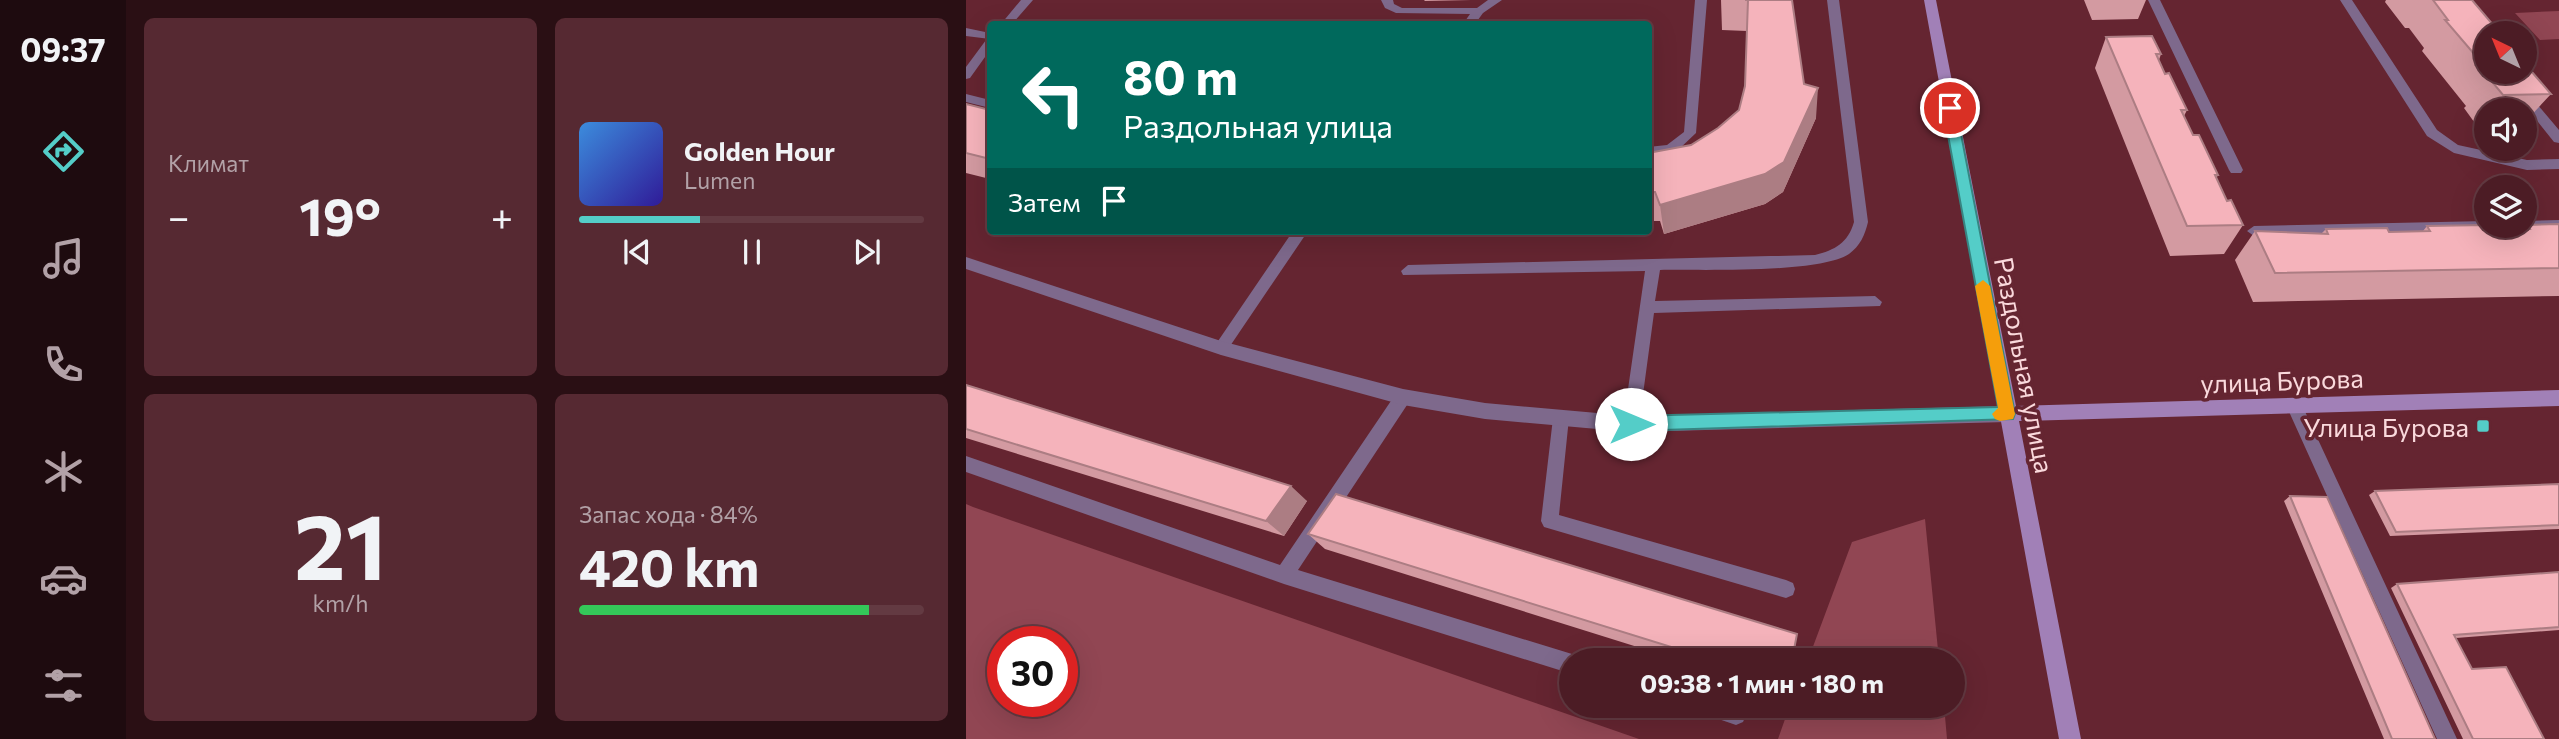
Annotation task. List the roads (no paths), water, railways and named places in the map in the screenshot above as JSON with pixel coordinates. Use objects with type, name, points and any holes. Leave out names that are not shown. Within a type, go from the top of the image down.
[{"type":"main road","name":"Раздольная улица","points":[[1930,0],[2070,739]]},
{"type":"main road","name":"улица Бурова","points":[[2007,414],[2559,398]]},
{"type":"street","points":[[966,263],[1221,348],[1403,397],[1485,411],[1631,424],[2007,414]]},
{"type":"lane","points":[[1009,21],[1027,0]]},
{"type":"lane","points":[[1387,0],[1389,6],[1400,11],[1479,11]]},
{"type":"lane","points":[[1471,21],[1479,11],[1496,0]]},
{"type":"lane","points":[[1652,152],[1661,152],[1681,145],[1690,133],[1700,0]]},
{"type":"lane","points":[[1408,271],[1815,260],[1836,255],[1851,247],[1859,236],[1861,222],[1833,0]]},
{"type":"lane","points":[[2154,0],[2236,170]]},
{"type":"lane","points":[[2346,0],[2432,133],[2454,149],[2466,152],[2527,165],[2559,164]]},
{"type":"lane","points":[[966,33],[987,36]]},
{"type":"lane","points":[[966,75],[987,47]]},
{"type":"lane","points":[[2514,84],[2559,139]]},
{"type":"lane","points":[[966,98],[987,103]]},
{"type":"lane","points":[[2253,231],[2559,225]]},
{"type":"lane","points":[[1221,348],[1298,235]]},
{"type":"lane","points":[[1631,424],[1653,265]]},
{"type":"lane","points":[[1649,307],[1875,302]]},
{"type":"lane","points":[[1284,575],[1403,397]]},
{"type":"lane","points":[[2294,405],[2447,739]]},
{"type":"lane","points":[[1561,418],[1550,521],[1786,589]]},
{"type":"lane","points":[[966,464],[1284,575],[1559,660]]},
{"type":"place","name":"Улица Бурова","points":[[2483,426]]}]
